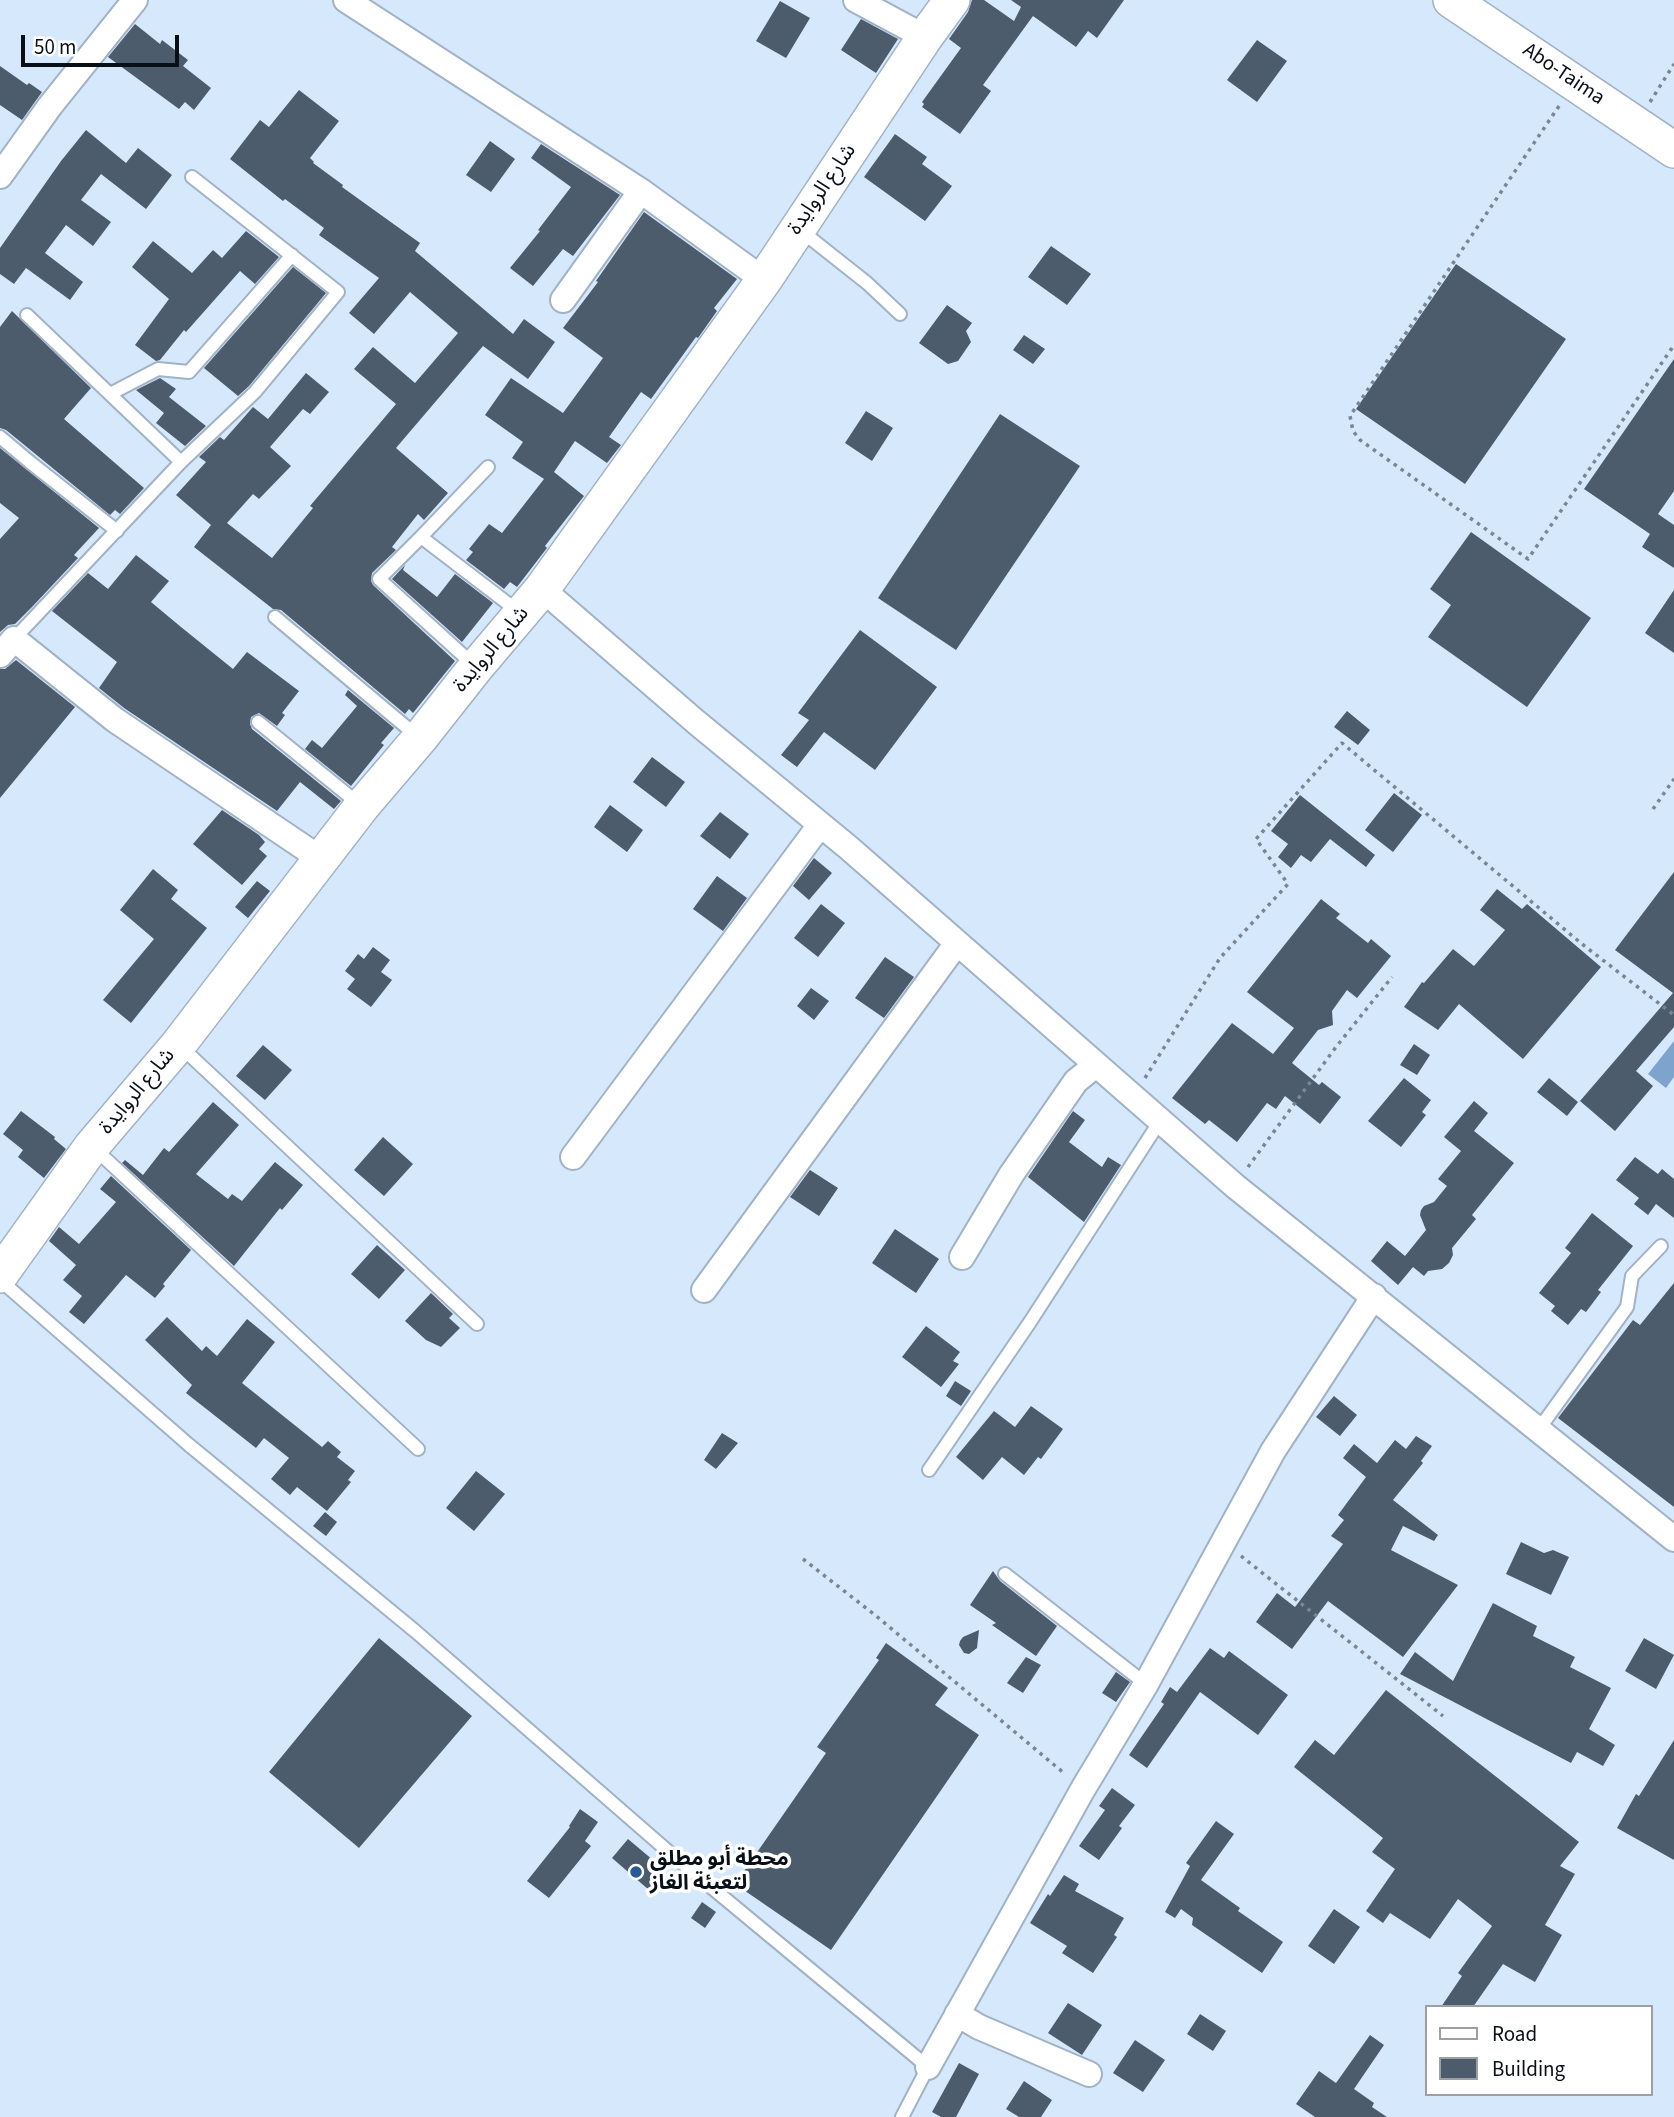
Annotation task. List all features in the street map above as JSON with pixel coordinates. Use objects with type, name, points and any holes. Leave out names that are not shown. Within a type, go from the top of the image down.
[{"type":"street","points":[[0,176],[50,106],[135,0]]},
{"type":"street","points":[[345,0],[641,191],[764,280]]},
{"type":"street","points":[[856,0],[925,37]]},
{"type":"street","name":"شارع الروايدة","points":[[0,1275],[92,1146],[178,1045],[362,806],[532,602],[764,280],[952,0]]},
{"type":"street","name":"Abo-Taima","points":[[1451,0],[1674,150]]},
{"type":"street","points":[[563,300],[641,191]]},
{"type":"street","points":[[532,602],[696,722],[820,825],[1235,1186],[1674,1539]]},
{"type":"street","points":[[5,640],[115,720],[321,859]]},
{"type":"street","points":[[573,1157],[820,825]]},
{"type":"street","points":[[704,1290],[957,943]]},
{"type":"street","points":[[962,1256],[1011,1175],[1076,1080],[1096,1065]]},
{"type":"street","points":[[928,2067],[1083,1789],[1146,1684],[1273,1451],[1374,1296]]},
{"type":"street","points":[[957,2014],[979,2027],[1089,2074]]},
{"type":"lane","points":[[5,640],[117,531],[181,461],[255,392],[338,292],[192,177]]},
{"type":"lane","points":[[797,228],[867,283],[900,314]]},
{"type":"lane","points":[[110,394],[158,369],[189,372],[292,255]]},
{"type":"lane","points":[[27,315],[181,461]]},
{"type":"lane","points":[[0,437],[117,531]]},
{"type":"lane","points":[[476,667],[379,579],[488,467]]},
{"type":"lane","points":[[421,537],[532,602]]},
{"type":"lane","points":[[275,617],[420,738]]},
{"type":"lane","points":[[258,722],[362,806]]},
{"type":"lane","points":[[178,1045],[477,1324]]},
{"type":"lane","points":[[929,1470],[1030,1322],[1160,1121]]},
{"type":"lane","points":[[92,1146],[418,1450]]},
{"type":"lane","points":[[1539,1429],[1627,1307],[1632,1276],[1661,1246]]},
{"type":"lane","points":[[0,1280],[189,1445],[415,1631],[670,1853],[928,2067],[902,2117]]},
{"type":"lane","points":[[1005,1574],[1146,1684]]},
{"type":"path","points":[[1636,124],[1674,64]]},
{"type":"path","points":[[1575,83],[1350,416],[1353,431],[1360,440],[1528,559],[1674,345]]},
{"type":"path","points":[[1132,1098],[1220,958],[1288,884],[1256,839],[1342,743],[1582,944],[1674,1015]]},
{"type":"path","points":[[1653,809],[1674,779]]},
{"type":"path","points":[[1235,1186],[1336,1047],[1392,977]]},
{"type":"path","points":[[1223,1542],[1443,1716]]},
{"type":"path","points":[[803,1559],[875,1615],[1083,1789]]},
{"type":"water","points":[[1674,1041],[1674,1077],[1666,1088],[1648,1074]]},
{"type":"building","points":[[972,0],[984,0],[1014,21],[1021,7],[1011,0],[1124,0],[1097,38],[1088,31],[1076,47],[1033,16],[983,85],[991,91],[960,134],[922,107],[922,102],[961,48],[949,39],[968,12]]},
{"type":"building","points":[[780,1],[810,18],[786,58],[756,41]]},
{"type":"building","points":[[861,19],[898,39],[876,73],[841,50]]},
{"type":"building","points":[[135,24],[160,44],[162,40],[188,60],[183,66],[211,88],[194,110],[185,102],[179,109],[108,57]]},
{"type":"building","points":[[1257,40],[1287,61],[1257,102],[1227,80]]},
{"type":"building","points":[[0,66],[42,92],[22,120],[0,105]]},
{"type":"building","points":[[299,90],[339,121],[310,158],[313,163],[420,243],[415,251],[513,334],[524,319],[555,342],[528,379],[483,346],[396,448],[448,493],[424,520],[418,514],[392,547],[396,550],[372,573],[373,585],[455,661],[413,713],[409,709],[405,714],[281,610],[273,609],[194,547],[211,525],[176,495],[206,462],[199,457],[220,437],[224,440],[253,407],[268,419],[306,373],[329,392],[310,414],[303,409],[270,447],[291,466],[259,499],[253,494],[227,523],[272,558],[313,508],[310,506],[396,404],[354,369],[373,347],[415,383],[458,333],[410,292],[374,334],[349,313],[379,278],[319,235],[324,228],[285,199],[283,201],[230,159],[260,120],[269,127]]},
{"type":"building","points":[[86,130],[126,163],[138,148],[172,175],[146,209],[101,174],[81,200],[111,222],[93,246],[66,225],[45,253],[83,282],[70,300],[26,268],[14,284],[0,274],[0,248]]},
{"type":"building","points":[[895,134],[927,157],[922,164],[952,186],[925,221],[864,177]]},
{"type":"building","points":[[490,141],[515,159],[491,192],[466,175]]},
{"type":"building","points":[[541,144],[620,195],[573,256],[563,249],[533,286],[510,268],[571,187],[531,158]]},
{"type":"building","points":[[644,212],[737,279],[714,308],[717,311],[698,338],[696,337],[651,399],[641,392],[609,437],[621,445],[607,463],[575,441],[554,472],[584,496],[517,587],[510,582],[504,589],[466,560],[473,552],[469,549],[489,524],[502,533],[544,479],[512,458],[523,442],[485,415],[511,378],[563,413],[603,358],[563,328],[598,282],[596,281]]},
{"type":"building","points":[[246,231],[279,257],[255,284],[240,271],[186,332],[184,330],[160,360],[156,361],[135,345],[169,299],[132,267],[153,241],[192,273],[213,250],[222,258]]},
{"type":"building","points":[[1051,246],[1091,274],[1067,305],[1028,277]]},
{"type":"building","points":[[1456,264],[1566,339],[1465,484],[1356,409]]},
{"type":"building","points":[[293,267],[326,293],[238,396],[204,368]]},
{"type":"building","points":[[947,305],[972,323],[966,331],[971,342],[958,361],[948,364],[919,343]]},
{"type":"building","points":[[12,311],[91,388],[64,419],[144,488],[120,514],[115,510],[110,515],[6,430],[0,428],[0,327]]},
{"type":"building","points":[[1024,335],[1045,349],[1033,364],[1013,350]]},
{"type":"building","points":[[1674,359],[1674,491],[1658,514],[1674,525],[1674,568],[1642,547],[1650,534],[1584,489]]},
{"type":"building","points":[[160,378],[176,389],[169,397],[206,426],[185,446],[156,423],[164,413],[136,390]]},
{"type":"building","points":[[866,411],[893,428],[872,461],[845,443]]},
{"type":"building","points":[[1000,414],[1080,466],[956,650],[878,598]]},
{"type":"building","points":[[0,448],[99,528],[74,555],[78,558],[32,607],[15,624],[8,625],[0,632],[0,539],[19,518],[0,503]]},
{"type":"building","points":[[1471,532],[1591,618],[1527,707],[1428,637],[1451,605],[1430,589]]},
{"type":"building","points":[[136,555],[169,581],[151,602],[233,669],[247,652],[299,691],[282,713],[285,715],[277,726],[259,713],[251,717],[250,724],[252,729],[341,801],[334,809],[300,782],[277,811],[124,708],[99,688],[117,662],[52,611],[88,573],[108,589]]},
{"type":"building","points":[[405,565],[403,570],[437,597],[455,574],[493,603],[462,642],[392,579]]},
{"type":"building","points":[[1674,590],[1674,653],[1645,633]]},
{"type":"building","points":[[860,630],[937,687],[875,770],[824,732],[797,767],[781,755],[809,720],[798,713]]},
{"type":"building","points":[[16,660],[75,707],[0,798],[0,669],[5,669]]},
{"type":"building","points":[[348,690],[394,728],[351,786],[305,749],[312,740],[322,748],[357,706],[345,695]]},
{"type":"building","points":[[1347,711],[1370,730],[1358,745],[1334,727]]},
{"type":"building","points":[[652,757],[685,782],[666,807],[633,782]]},
{"type":"building","points":[[1394,793],[1422,815],[1393,852],[1365,830]]},
{"type":"building","points":[[1300,795],[1375,855],[1366,867],[1330,839],[1311,862],[1301,855],[1291,868],[1278,857],[1288,844],[1271,831]]},
{"type":"building","points":[[610,805],[643,830],[627,852],[594,827]]},
{"type":"building","points":[[222,810],[265,842],[259,849],[267,856],[242,885],[193,844]]},
{"type":"building","points":[[720,812],[749,834],[730,859],[700,836]]},
{"type":"building","points":[[814,858],[832,873],[809,900],[793,886]]},
{"type":"building","points":[[153,869],[178,890],[171,899],[207,928],[131,1023],[103,1000],[154,939],[120,910]]},
{"type":"building","points":[[1674,872],[1674,1027],[1636,1071],[1653,1086],[1615,1131],[1580,1101],[1673,993],[1615,950]]},
{"type":"building","points":[[717,876],[747,898],[723,931],[693,909]]},
{"type":"building","points":[[257,881],[270,891],[248,918],[235,907]]},
{"type":"building","points":[[1497,889],[1522,909],[1527,904],[1601,967],[1523,1059],[1459,1004],[1438,1030],[1404,1007],[1422,982],[1424,983],[1453,949],[1474,966],[1505,930],[1480,910]]},
{"type":"building","points":[[1321,899],[1340,914],[1336,918],[1368,943],[1371,939],[1391,956],[1357,998],[1347,990],[1332,1011],[1333,1025],[1318,1030],[1292,1063],[1319,1085],[1322,1082],[1341,1097],[1320,1124],[1285,1096],[1276,1109],[1267,1103],[1237,1142],[1209,1120],[1205,1124],[1172,1098],[1232,1023],[1273,1054],[1294,1028],[1247,992]]},
{"type":"building","points":[[821,904],[845,923],[818,957],[794,938]]},
{"type":"building","points":[[373,947],[390,960],[381,972],[392,980],[371,1007],[347,989],[355,979],[345,971],[358,954],[364,959]]},
{"type":"building","points":[[885,957],[914,977],[884,1018],[855,998]]},
{"type":"building","points":[[811,988],[829,1001],[814,1020],[797,1006]]},
{"type":"building","points":[[1414,1044],[1430,1055],[1417,1075],[1400,1065]]},
{"type":"building","points":[[263,1045],[292,1070],[265,1100],[236,1076]]},
{"type":"building","points":[[1404,1078],[1431,1100],[1422,1112],[1426,1115],[1401,1147],[1368,1121]]},
{"type":"building","points":[[1549,1078],[1578,1102],[1567,1116],[1537,1092]]},
{"type":"building","points":[[1474,1101],[1488,1113],[1474,1131],[1514,1163],[1472,1215],[1476,1219],[1452,1248],[1453,1255],[1449,1263],[1442,1269],[1428,1271],[1424,1276],[1413,1267],[1398,1285],[1371,1261],[1387,1241],[1405,1256],[1426,1230],[1420,1215],[1421,1210],[1434,1202],[1447,1186],[1438,1179],[1461,1151],[1444,1137]]},
{"type":"building","points":[[213,1102],[239,1125],[196,1174],[228,1199],[232,1194],[242,1201],[275,1162],[303,1185],[282,1210],[280,1208],[234,1266],[122,1163],[125,1160],[143,1175],[164,1148],[169,1152]]},
{"type":"building","points":[[21,1111],[66,1149],[44,1178],[18,1157],[23,1150],[3,1134]]},
{"type":"building","points":[[1073,1111],[1085,1120],[1069,1142],[1102,1167],[1108,1157],[1121,1165],[1084,1222],[1028,1177]]},
{"type":"building","points":[[383,1137],[413,1164],[384,1196],[354,1170]]},
{"type":"building","points":[[1635,1157],[1658,1174],[1662,1169],[1674,1179],[1674,1218],[1656,1204],[1648,1215],[1634,1204],[1639,1198],[1616,1180]]},
{"type":"building","points":[[810,1170],[838,1188],[819,1216],[790,1197]]},
{"type":"building","points":[[111,1176],[191,1250],[155,1298],[126,1275],[84,1324],[69,1312],[82,1296],[63,1280],[76,1265],[49,1241],[59,1227],[79,1244],[116,1202],[100,1189]]},
{"type":"building","points":[[1592,1213],[1633,1246],[1598,1290],[1601,1292],[1586,1312],[1581,1309],[1568,1325],[1551,1311],[1555,1306],[1539,1293],[1571,1253],[1565,1248]]},
{"type":"building","points":[[895,1229],[939,1259],[916,1293],[872,1263]]},
{"type":"building","points":[[377,1245],[405,1270],[379,1299],[351,1274]]},
{"type":"building","points":[[1674,1283],[1674,1507],[1558,1418],[1633,1320],[1640,1325]]},
{"type":"building","points":[[431,1293],[453,1314],[449,1318],[460,1328],[441,1347],[426,1340],[405,1321]]},
{"type":"building","points":[[167,1317],[202,1351],[206,1346],[217,1356],[247,1319],[275,1342],[242,1383],[322,1447],[328,1441],[341,1452],[337,1457],[355,1471],[348,1480],[351,1482],[327,1511],[297,1487],[290,1495],[271,1479],[289,1458],[264,1438],[256,1448],[186,1393],[192,1385],[145,1340]]},
{"type":"building","points":[[926,1326],[960,1352],[953,1361],[959,1364],[941,1387],[902,1357]]},
{"type":"building","points":[[955,1381],[971,1391],[961,1406],[946,1396]]},
{"type":"building","points":[[1334,1396],[1357,1415],[1340,1436],[1316,1417]]},
{"type":"building","points":[[1031,1406],[1063,1429],[1041,1459],[1038,1457],[1024,1475],[1002,1457],[983,1480],[956,1457],[994,1411],[1015,1427]]},
{"type":"building","points":[[722,1433],[738,1443],[716,1469],[704,1460]]},
{"type":"building","points":[[1416,1436],[1432,1446],[1421,1461],[1423,1463],[1393,1500],[1438,1535],[1434,1541],[1403,1526],[1391,1550],[1458,1585],[1403,1657],[1328,1601],[1292,1649],[1256,1622],[1277,1593],[1295,1607],[1343,1544],[1331,1536],[1344,1520],[1338,1515],[1366,1477],[1343,1458],[1354,1444],[1377,1463],[1395,1440],[1406,1449]]},
{"type":"building","points":[[476,1471],[505,1494],[474,1531],[446,1508]]},
{"type":"building","points":[[325,1512],[337,1522],[326,1536],[313,1526]]},
{"type":"building","points":[[1521,1542],[1544,1553],[1553,1550],[1569,1557],[1551,1595],[1506,1574]]},
{"type":"building","points":[[993,1571],[1000,1581],[1057,1626],[1036,1656],[992,1625],[996,1623],[970,1605]]},
{"type":"building","points":[[1493,1603],[1537,1626],[1533,1636],[1575,1657],[1570,1667],[1611,1688],[1589,1729],[1615,1745],[1603,1766],[1577,1752],[1571,1763],[1400,1674],[1415,1652],[1453,1681]]},
{"type":"building","points":[[979,1630],[977,1648],[969,1654],[964,1653],[959,1645],[960,1641]]},
{"type":"building","points":[[379,1638],[472,1716],[359,1848],[269,1772]]},
{"type":"building","points":[[1644,1638],[1674,1655],[1656,1689],[1625,1671]]},
{"type":"building","points":[[886,1643],[948,1688],[935,1705],[979,1735],[831,1950],[735,1884],[826,1753],[817,1747],[879,1660],[876,1658]]},
{"type":"building","points":[[1210,1648],[1224,1658],[1229,1651],[1288,1695],[1258,1735],[1200,1692],[1147,1768],[1129,1755],[1164,1704],[1161,1702],[1170,1687],[1177,1692]]},
{"type":"building","points":[[1026,1657],[1041,1665],[1023,1693],[1007,1683]]},
{"type":"building","points":[[1116,1672],[1130,1682],[1116,1702],[1102,1693]]},
{"type":"building","points":[[1386,1690],[1579,1842],[1560,1866],[1575,1874],[1545,1925],[1562,1935],[1535,1982],[1503,1964],[1474,2005],[1442,2005],[1462,1976],[1458,1973],[1492,1926],[1458,1899],[1430,1939],[1390,1913],[1383,1923],[1366,1911],[1395,1869],[1372,1852],[1383,1838],[1294,1767],[1315,1740],[1334,1755]]},
{"type":"building","points":[[1674,1740],[1674,1860],[1617,1828],[1636,1794],[1639,1796]]},
{"type":"building","points":[[1112,1788],[1135,1805],[1099,1860],[1079,1846],[1105,1810],[1099,1806]]},
{"type":"building","points":[[580,1809],[598,1822],[585,1841],[591,1846],[549,1898],[527,1881],[570,1827]]},
{"type":"building","points":[[1216,1821],[1234,1834],[1201,1880],[1240,1908],[1238,1911],[1283,1942],[1262,1973],[1192,1925],[1193,1918],[1181,1909],[1175,1918],[1165,1912],[1190,1866],[1186,1863]]},
{"type":"building","points":[[628,1839],[666,1871],[649,1890],[612,1858]]},
{"type":"building","points":[[1064,1875],[1079,1884],[1075,1891],[1124,1918],[1114,1935],[1117,1937],[1093,1973],[1062,1953],[1067,1946],[1030,1923]]},
{"type":"building","points":[[702,1902],[716,1912],[705,1928],[691,1918]]},
{"type":"building","points":[[1334,1909],[1360,1927],[1334,1964],[1308,1946]]},
{"type":"building","points":[[1068,2003],[1102,2025],[1082,2055],[1048,2033]]},
{"type":"building","points":[[1200,2014],[1226,2031],[1213,2051],[1187,2034]]},
{"type":"building","points":[[1370,2035],[1384,2045],[1354,2089],[1374,2103],[1372,2107],[1387,2117],[1315,2117],[1296,2104],[1319,2071],[1336,2083]]},
{"type":"building","points":[[1135,2040],[1165,2060],[1143,2092],[1113,2073]]},
{"type":"building","points":[[959,2063],[979,2074],[956,2117],[941,2117],[932,2112]]},
{"type":"building","points":[[1024,2081],[1052,2100],[1041,2117],[1019,2117],[1006,2109]]},
{"type":"place","name":"محطة أبو مطلق لتعبئة الغاز","points":[[636,1872]]}]
